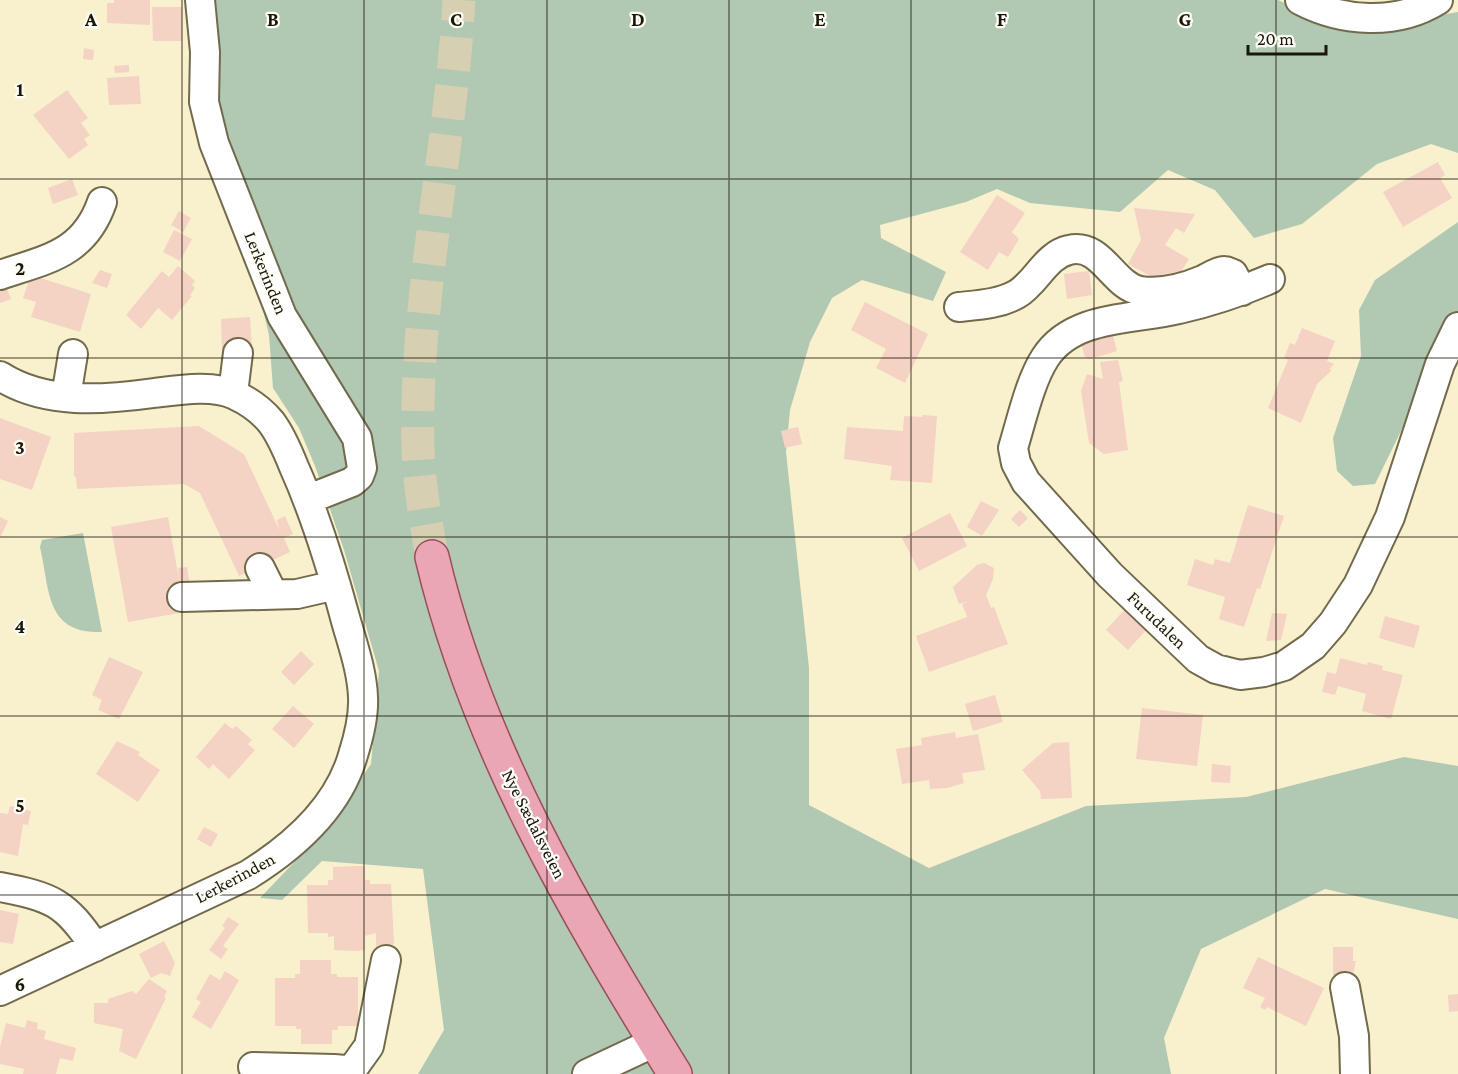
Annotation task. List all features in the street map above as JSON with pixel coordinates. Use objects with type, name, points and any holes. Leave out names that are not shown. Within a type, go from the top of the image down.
[{"type":"main road","name":"Nye Sædalsveien","points":[[432,557],[446,617],[462,666],[508,775],[555,868],[675,1074]]},
{"type":"street","name":"Lerkerinden","points":[[200,0],[205,52],[204,102],[214,144],[282,316],[357,438],[362,468],[358,476],[352,482],[309,499]]},
{"type":"street","points":[[1300,0],[1319,10],[1349,18],[1410,12],[1438,0]]},
{"type":"street","points":[[0,275],[61,254],[95,224],[102,202]]},
{"type":"street","points":[[959,307],[987,304],[1016,294],[1054,257],[1072,249],[1083,250],[1102,260],[1125,284],[1135,290],[1154,292],[1174,290],[1224,271],[1233,274],[1242,291]]},
{"type":"street","name":"Furudalen","points":[[1270,279],[1205,303],[1167,312],[1134,315],[1073,333],[1056,345],[1045,358],[1013,448],[1016,464],[1026,482],[1110,574],[1198,659],[1216,669],[1240,675],[1284,666],[1313,646],[1334,623],[1358,585],[1390,518],[1440,364],[1458,327]]},
{"type":"street","points":[[233,393],[238,353]]},
{"type":"street","points":[[66,397],[73,354]]},
{"type":"street","name":"Lerkerinden","points":[[0,376],[17,387],[66,397],[128,397],[206,390],[233,393],[251,404],[271,422],[309,499],[359,669],[363,697],[361,724],[352,758],[336,792],[307,830],[280,855],[248,875],[0,991]]},
{"type":"street","points":[[260,568],[273,594]]},
{"type":"street","points":[[182,597],[227,594],[256,597],[297,594],[336,585]]},
{"type":"street","points":[[0,887],[37,895],[58,904],[75,917],[95,947]]},
{"type":"street","points":[[253,1067],[334,1069],[345,1070],[349,1074],[369,1046],[386,960]]},
{"type":"street","points":[[1345,987],[1354,1036],[1355,1074]]},
{"type":"street","points":[[587,1074],[655,1042]]},
{"type":"green space","points":[[207,0],[1278,0],[1321,20],[1435,16],[1458,12],[1458,153],[1431,144],[1377,164],[1302,224],[1254,238],[1215,190],[1168,170],[1120,212],[1030,203],[997,189],[966,202],[880,225],[881,238],[946,272],[933,301],[862,280],[832,298],[810,342],[790,410],[786,452],[809,668],[809,805],[929,868],[1086,806],[1246,797],[1404,757],[1458,766],[1458,919],[1325,889],[1201,949],[1164,1038],[1171,1074],[418,1074],[444,1030],[423,869],[322,861],[282,900],[260,898],[323,832],[371,764],[379,671],[344,550],[315,466],[299,428],[273,388],[269,335],[222,140]]},
{"type":"green space","points":[[1458,222],[1458,315],[1375,484],[1353,486],[1337,471],[1333,438],[1361,356],[1359,310],[1375,280]]},
{"type":"green space","points":[[83,533],[102,632],[83,631],[70,626],[60,617],[53,606],[46,579],[40,547],[42,540]]},
{"type":"building","points":[[114,0],[150,0],[150,25],[107,23],[107,3],[114,3]]},
{"type":"building","points":[[152,7],[182,7],[182,41],[153,41]]},
{"type":"building","points":[[84,48],[94,50],[93,60],[83,59]]},
{"type":"building","points":[[129,65],[129,72],[115,73],[114,66]]},
{"type":"building","points":[[139,76],[141,104],[109,105],[107,78]]},
{"type":"building","points":[[67,90],[88,118],[81,123],[90,135],[84,139],[88,145],[69,159],[33,115]]},
{"type":"building","points":[[1438,162],[1445,175],[1440,178],[1452,198],[1403,227],[1383,192]]},
{"type":"building","points":[[72,179],[78,195],[53,204],[48,188]]},
{"type":"building","points":[[997,195],[1025,213],[1012,232],[1019,239],[1008,257],[999,252],[988,270],[960,252]]},
{"type":"building","points":[[1134,208],[1195,214],[1184,233],[1176,228],[1165,245],[1189,259],[1178,276],[1169,273],[1152,277],[1128,264],[1141,240]]},
{"type":"building","points":[[179,211],[191,218],[183,232],[171,225]]},
{"type":"building","points":[[174,230],[192,239],[180,261],[163,252]]},
{"type":"building","points":[[178,266],[195,281],[192,285],[195,288],[190,295],[192,296],[172,320],[158,308],[141,329],[126,315],[162,271],[169,277]]},
{"type":"building","points":[[100,270],[112,274],[107,288],[92,283]]},
{"type":"building","points":[[1089,271],[1092,295],[1067,299],[1064,274]]},
{"type":"building","points":[[31,275],[91,294],[80,332],[31,317],[36,302],[23,298]]},
{"type":"building","points":[[6,286],[11,299],[0,303],[0,289]]},
{"type":"building","points":[[865,302],[928,334],[905,383],[876,368],[886,349],[851,330]]},
{"type":"building","points":[[250,317],[252,349],[222,351],[221,319]]},
{"type":"building","points":[[1302,328],[1335,341],[1327,361],[1334,364],[1329,369],[1332,370],[1317,384],[1301,423],[1268,408],[1288,360],[1284,358],[1290,343],[1295,345]]},
{"type":"building","points":[[1113,335],[1117,351],[1090,359],[1085,357],[1081,344]]},
{"type":"building","points":[[1118,360],[1123,381],[1119,382],[1128,450],[1104,454],[1089,443],[1081,391],[1087,374],[1103,379],[1100,362]]},
{"type":"building","points":[[922,415],[937,416],[932,483],[890,480],[892,466],[844,459],[847,427],[903,431],[904,416],[922,417]]},
{"type":"building","points":[[0,418],[51,437],[32,490],[0,479]]},
{"type":"building","points":[[199,426],[244,454],[280,531],[277,520],[285,516],[293,534],[284,538],[290,552],[239,576],[200,493],[184,484],[77,489],[74,476],[74,433]]},
{"type":"building","points":[[798,427],[802,444],[785,448],[781,431]]},
{"type":"building","points":[[981,501],[999,510],[982,536],[967,527]]},
{"type":"building","points":[[1248,505],[1284,516],[1260,589],[1257,588],[1244,627],[1219,619],[1225,597],[1187,585],[1195,559],[1213,565],[1215,559],[1230,563]]},
{"type":"building","points":[[1020,510],[1028,518],[1019,527],[1011,519]]},
{"type":"building","points":[[950,513],[967,546],[919,571],[902,538]]},
{"type":"building","points":[[0,517],[8,521],[0,538]]},
{"type":"building","points":[[168,517],[179,580],[178,568],[187,567],[190,586],[180,587],[185,612],[128,622],[111,527]]},
{"type":"building","points":[[984,563],[994,568],[993,579],[986,595],[991,608],[994,607],[1008,644],[929,672],[916,636],[967,617],[962,604],[969,601],[959,604],[953,587],[977,565]]},
{"type":"building","points":[[1126,608],[1148,628],[1128,650],[1106,630]]},
{"type":"building","points":[[1272,613],[1287,614],[1281,640],[1266,641]]},
{"type":"building","points":[[1385,616],[1420,626],[1414,648],[1379,638]]},
{"type":"building","points":[[301,651],[314,664],[294,685],[281,672]]},
{"type":"building","points":[[109,657],[143,672],[119,719],[98,710],[102,700],[92,695]]},
{"type":"building","points":[[1340,658],[1367,665],[1368,662],[1383,666],[1382,670],[1403,675],[1391,719],[1362,711],[1366,694],[1338,686],[1335,695],[1322,692],[1327,672],[1336,674]]},
{"type":"building","points":[[995,695],[1003,722],[973,731],[965,704]]},
{"type":"building","points":[[293,706],[314,724],[294,748],[272,729]]},
{"type":"building","points":[[1142,708],[1203,715],[1197,766],[1136,759]]},
{"type":"building","points":[[225,723],[232,729],[236,726],[252,740],[248,744],[255,750],[229,779],[213,764],[209,769],[196,757]]},
{"type":"building","points":[[955,732],[956,738],[978,734],[985,770],[962,773],[964,783],[947,788],[930,789],[929,780],[902,784],[896,749],[922,745],[921,738]]},
{"type":"building","points":[[117,741],[140,752],[138,755],[160,770],[138,802],[96,774]]},
{"type":"building","points":[[1069,742],[1072,798],[1041,799],[1040,791],[1022,770],[1053,743]]},
{"type":"building","points":[[1212,764],[1231,766],[1230,783],[1211,782]]},
{"type":"building","points":[[10,806],[31,811],[28,825],[23,824],[18,856],[0,852],[0,813],[8,814]]},
{"type":"building","points":[[204,827],[218,834],[211,847],[197,839]]},
{"type":"building","points":[[365,866],[365,880],[370,880],[370,884],[391,884],[394,944],[388,951],[376,951],[376,933],[365,936],[365,950],[334,950],[334,936],[328,937],[328,933],[308,933],[307,885],[328,885],[328,880],[333,880],[333,867]]},
{"type":"building","points":[[0,910],[19,914],[13,944],[0,942]]},
{"type":"building","points":[[228,917],[239,924],[223,946],[228,949],[221,959],[209,950],[225,928],[222,926]]},
{"type":"building","points":[[164,941],[175,963],[170,976],[161,973],[151,978],[139,954]]},
{"type":"building","points":[[1333,947],[1353,947],[1353,961],[1356,961],[1353,975],[1333,975]]},
{"type":"building","points":[[1258,957],[1324,988],[1306,1026],[1267,1007],[1265,1010],[1260,1007],[1265,998],[1243,988]]},
{"type":"building","points":[[300,960],[331,960],[331,974],[337,974],[337,977],[358,977],[358,1026],[338,1026],[338,1030],[332,1030],[332,1044],[301,1044],[301,1029],[296,1029],[296,1026],[275,1026],[275,978],[295,978],[295,974],[300,974]]},
{"type":"building","points":[[225,971],[239,980],[211,1029],[192,1017],[201,1002],[196,999],[210,974],[220,980]]},
{"type":"building","points":[[149,979],[167,991],[164,997],[166,998],[136,1059],[119,1051],[123,1029],[94,1023],[94,1003],[108,1003],[108,999],[132,991],[136,994]]},
{"type":"building","points":[[1458,994],[1458,1011],[1449,1012],[1448,995]]},
{"type":"building","points":[[27,1020],[38,1023],[37,1029],[46,1031],[44,1039],[76,1048],[73,1061],[60,1058],[56,1074],[23,1074],[24,1069],[0,1064],[0,1047],[6,1023],[25,1028]]},
{"type":"tunnel","points":[[432,557],[420,476],[418,393],[427,280],[449,112],[459,0]]}]
